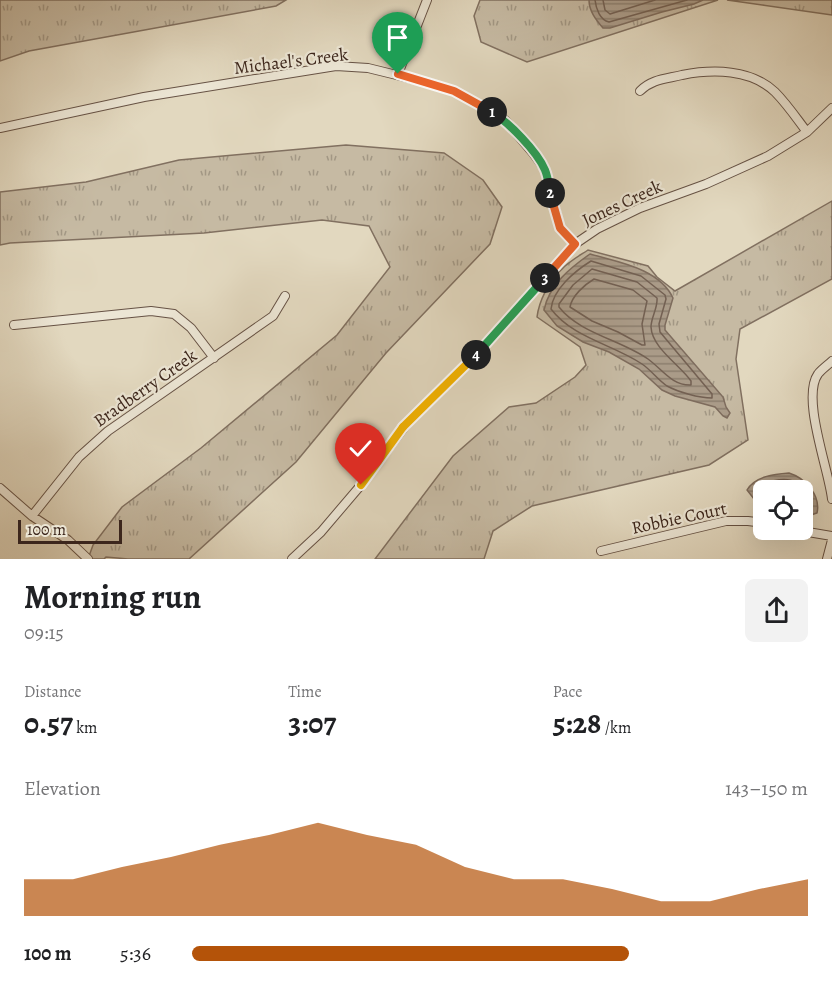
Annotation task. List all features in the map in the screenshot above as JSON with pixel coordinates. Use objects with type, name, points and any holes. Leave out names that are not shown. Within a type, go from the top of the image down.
[{"type":"street","points":[[398,74],[427,0]]},
{"type":"street","name":"Michael's Creek","points":[[0,128],[144,97],[336,66],[368,68],[398,74],[454,91],[505,120],[545,169],[560,228],[575,244]]},
{"type":"street","points":[[640,91],[648,82],[692,73],[738,73],[774,91],[807,132]]},
{"type":"street","name":"Jones Creek","points":[[292,559],[321,532],[361,485],[408,422],[474,358],[575,244],[605,224],[640,208],[706,184],[768,156],[807,132],[832,108]]},
{"type":"street","name":"Bradberry Creek","points":[[32,516],[79,457],[108,431],[273,316],[285,296]]},
{"type":"street","points":[[14,325],[152,310],[174,314],[191,328],[214,358]]},
{"type":"street","points":[[832,361],[817,375],[812,393],[813,410],[832,499]]},
{"type":"street","points":[[0,488],[32,516],[68,540],[88,559]]},
{"type":"street","name":"Robbie Court","points":[[601,551],[726,521],[753,522]]},
{"type":"street","points":[[813,534],[832,538],[827,559]]},
{"type":"green space","points":[[0,0],[286,0],[276,6],[29,51],[0,61]]},
{"type":"green space","points":[[480,0],[718,0],[527,62],[481,42],[474,16]]},
{"type":"green space","points":[[727,0],[832,0],[832,15]]},
{"type":"green space","points":[[346,145],[444,153],[483,180],[502,207],[490,244],[386,353],[296,462],[189,559],[106,557],[88,559],[93,545],[122,507],[201,448],[337,335],[390,267],[369,226],[322,220],[204,233],[0,245],[0,192],[86,182],[179,160]]},
{"type":"green space","points":[[832,201],[832,279],[740,329],[736,359],[748,440],[709,465],[532,506],[493,531],[484,559],[375,559],[453,456],[509,407],[536,403],[575,377],[586,365],[580,347],[537,317],[542,298],[549,285],[567,264],[588,250],[648,266],[657,277],[675,291]]},
{"type":"water","points":[[589,0],[703,0],[610,28],[603,28],[595,19]]},
{"type":"water","points":[[590,254],[648,273],[667,288],[673,298],[665,330],[723,397],[730,413],[727,418],[715,407],[662,390],[639,369],[609,352],[583,342],[557,326],[544,310],[550,293],[561,278]]},
{"type":"water","points":[[789,473],[802,480],[758,480],[772,475]]},
{"type":"water","points":[[753,484],[753,498],[747,490]]},
{"type":"water","points":[[813,492],[817,500],[817,513],[813,514]]},
{"type":"route","points":[[361,485],[408,422],[474,358],[575,244],[560,228],[545,169],[505,120],[454,91],[398,74]]}]
